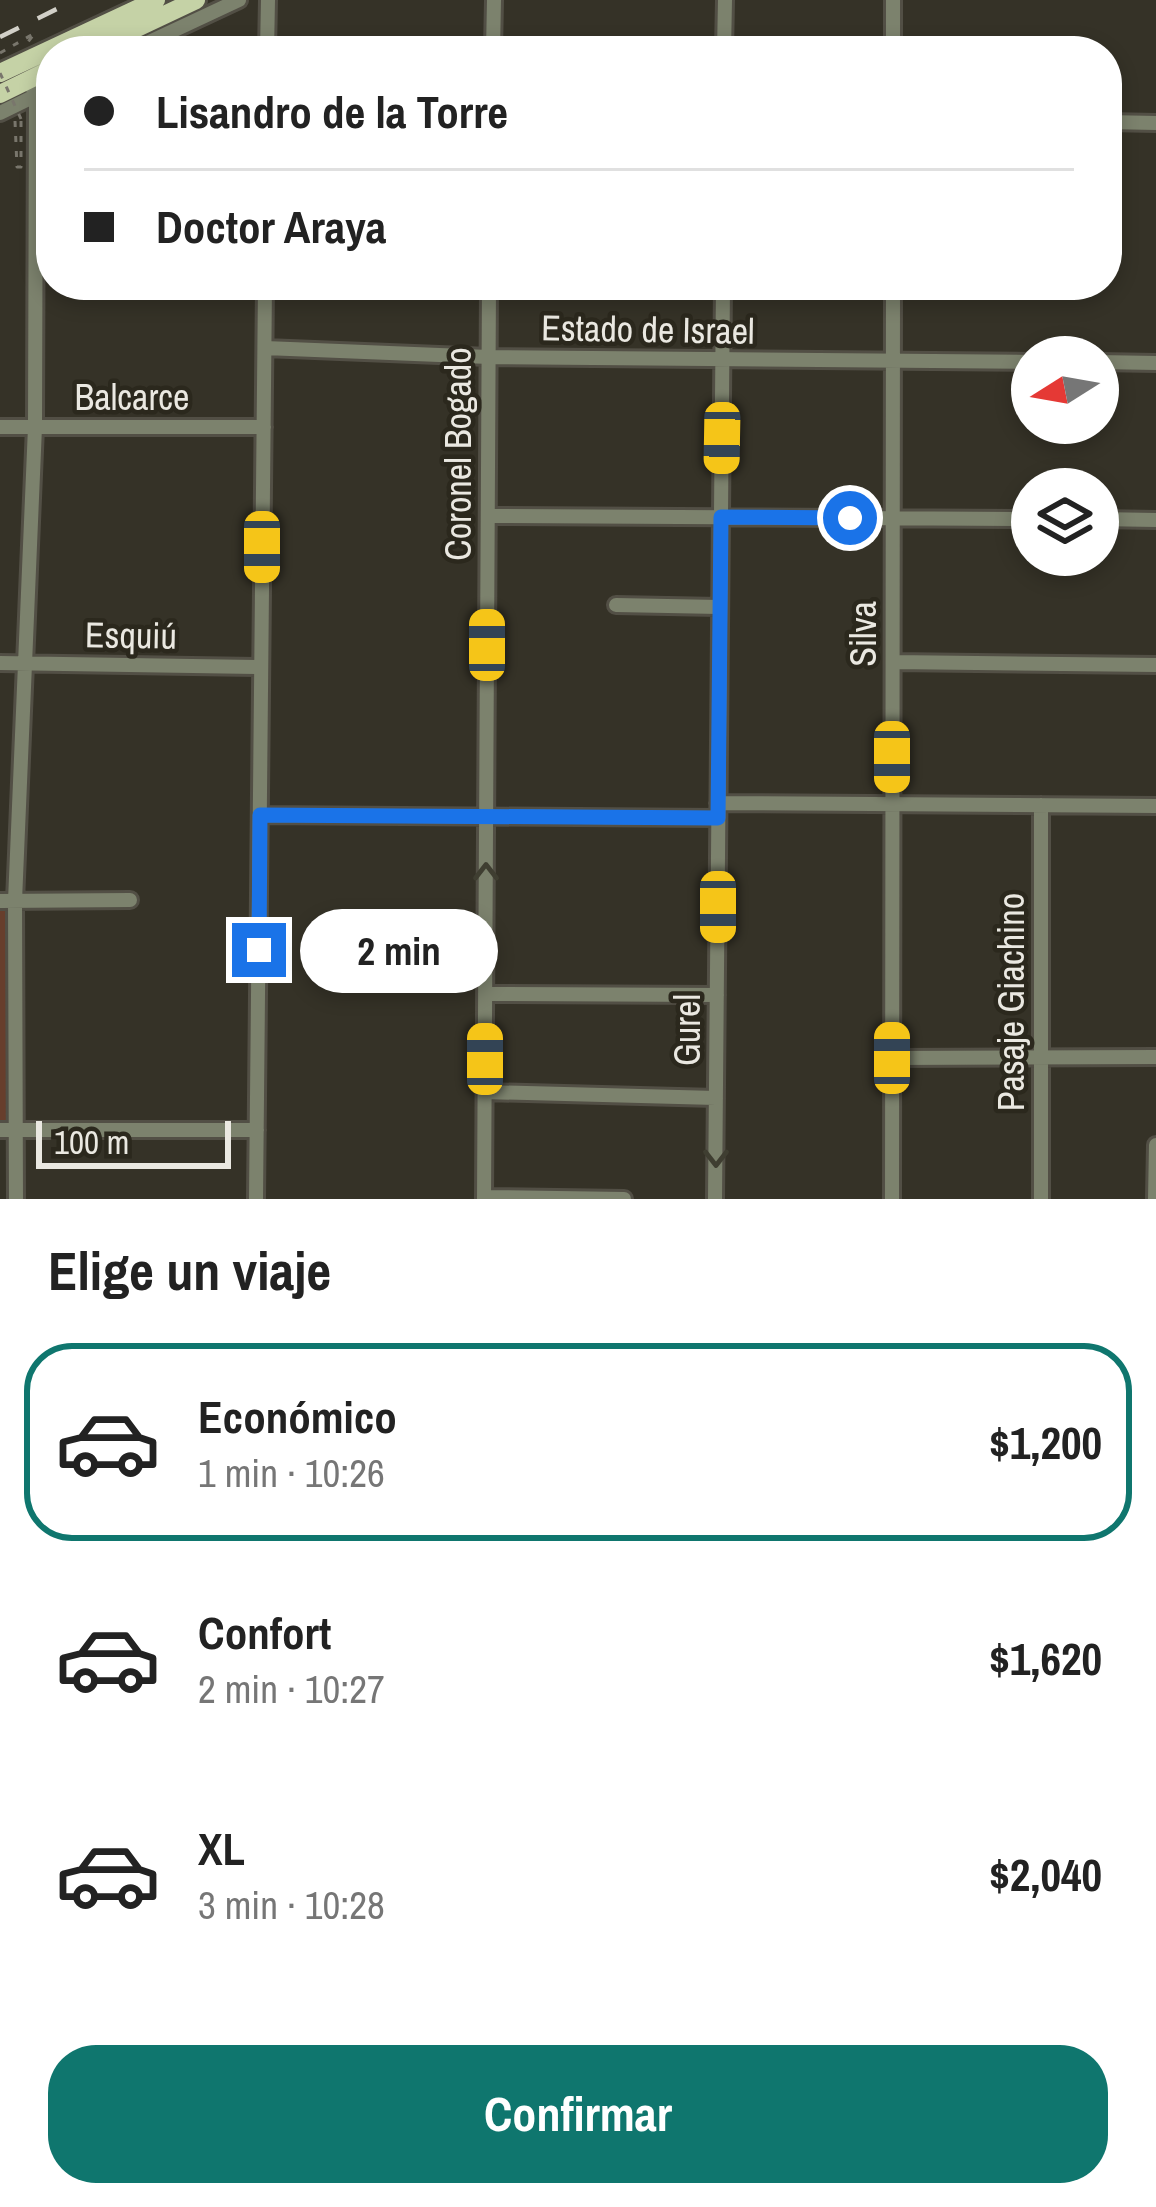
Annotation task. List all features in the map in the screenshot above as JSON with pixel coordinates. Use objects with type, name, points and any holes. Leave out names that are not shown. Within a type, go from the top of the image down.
[{"type":"main road","points":[[79,36],[156,0]]},
{"type":"main road","points":[[120,36],[196,0]]},
{"type":"main road","points":[[0,73],[36,56]]},
{"type":"main road","points":[[0,94],[36,84]]},
{"type":"street","points":[[162,36],[239,0]]},
{"type":"street","points":[[267,36],[268,0]]},
{"type":"street","points":[[493,36],[494,0]]},
{"type":"street","points":[[724,36],[725,0]]},
{"type":"street","points":[[893,0],[893,36]]},
{"type":"street","points":[[16,1199],[18,1130],[8,901],[27,663],[35,427],[32,88]]},
{"type":"street","points":[[0,113],[36,88]]},
{"type":"street","points":[[1122,122],[1156,123]]},
{"type":"street","points":[[256,1199],[265,300]]},
{"type":"street","name":"Coronel Bogado","points":[[484,1198],[490,300]]},
{"type":"street","name":"Gurel","points":[[715,1199],[723,300]]},
{"type":"street","name":"Silva","points":[[892,1199],[893,300]]},
{"type":"street","name":"Estado de Israel","points":[[265,349],[489,357],[1011,362]]},
{"type":"street","points":[[1119,362],[1156,363]]},
{"type":"street","name":"Balcarce","points":[[0,428],[264,427]]},
{"type":"street","points":[[488,516],[1011,519]]},
{"type":"street","points":[[1119,520],[1156,520]]},
{"type":"street","points":[[616,605],[719,607]]},
{"type":"street","points":[[893,662],[1156,665]]},
{"type":"street","name":"Esquiú","points":[[0,663],[261,667]]},
{"type":"street","points":[[260,815],[486,817],[892,804],[1156,806]]},
{"type":"street","name":"Pasaje Giachino","points":[[1041,806],[1041,1199]]},
{"type":"street","points":[[8,901],[130,900]]},
{"type":"street","points":[[485,994],[717,995]]},
{"type":"street","points":[[892,1058],[1156,1058]]},
{"type":"street","points":[[484,1092],[716,1098]]},
{"type":"street","points":[[0,1130],[257,1130]]},
{"type":"street","points":[[1156,1145],[1156,1199]]},
{"type":"street","points":[[484,1198],[624,1199]]},
{"type":"path","points":[[0,55],[34,33],[36,36]]},
{"type":"path","points":[[0,55],[36,37]]},
{"type":"path","points":[[0,73],[18,121],[21,167],[18,121]]},
{"type":"shaded area","points":[[0,908],[11,908],[7,1121],[0,1121]]},
{"type":"railway","points":[[0,37],[75,0]]},
{"type":"route","points":[[259,950],[260,815],[718,818],[721,517],[850,518]]}]
